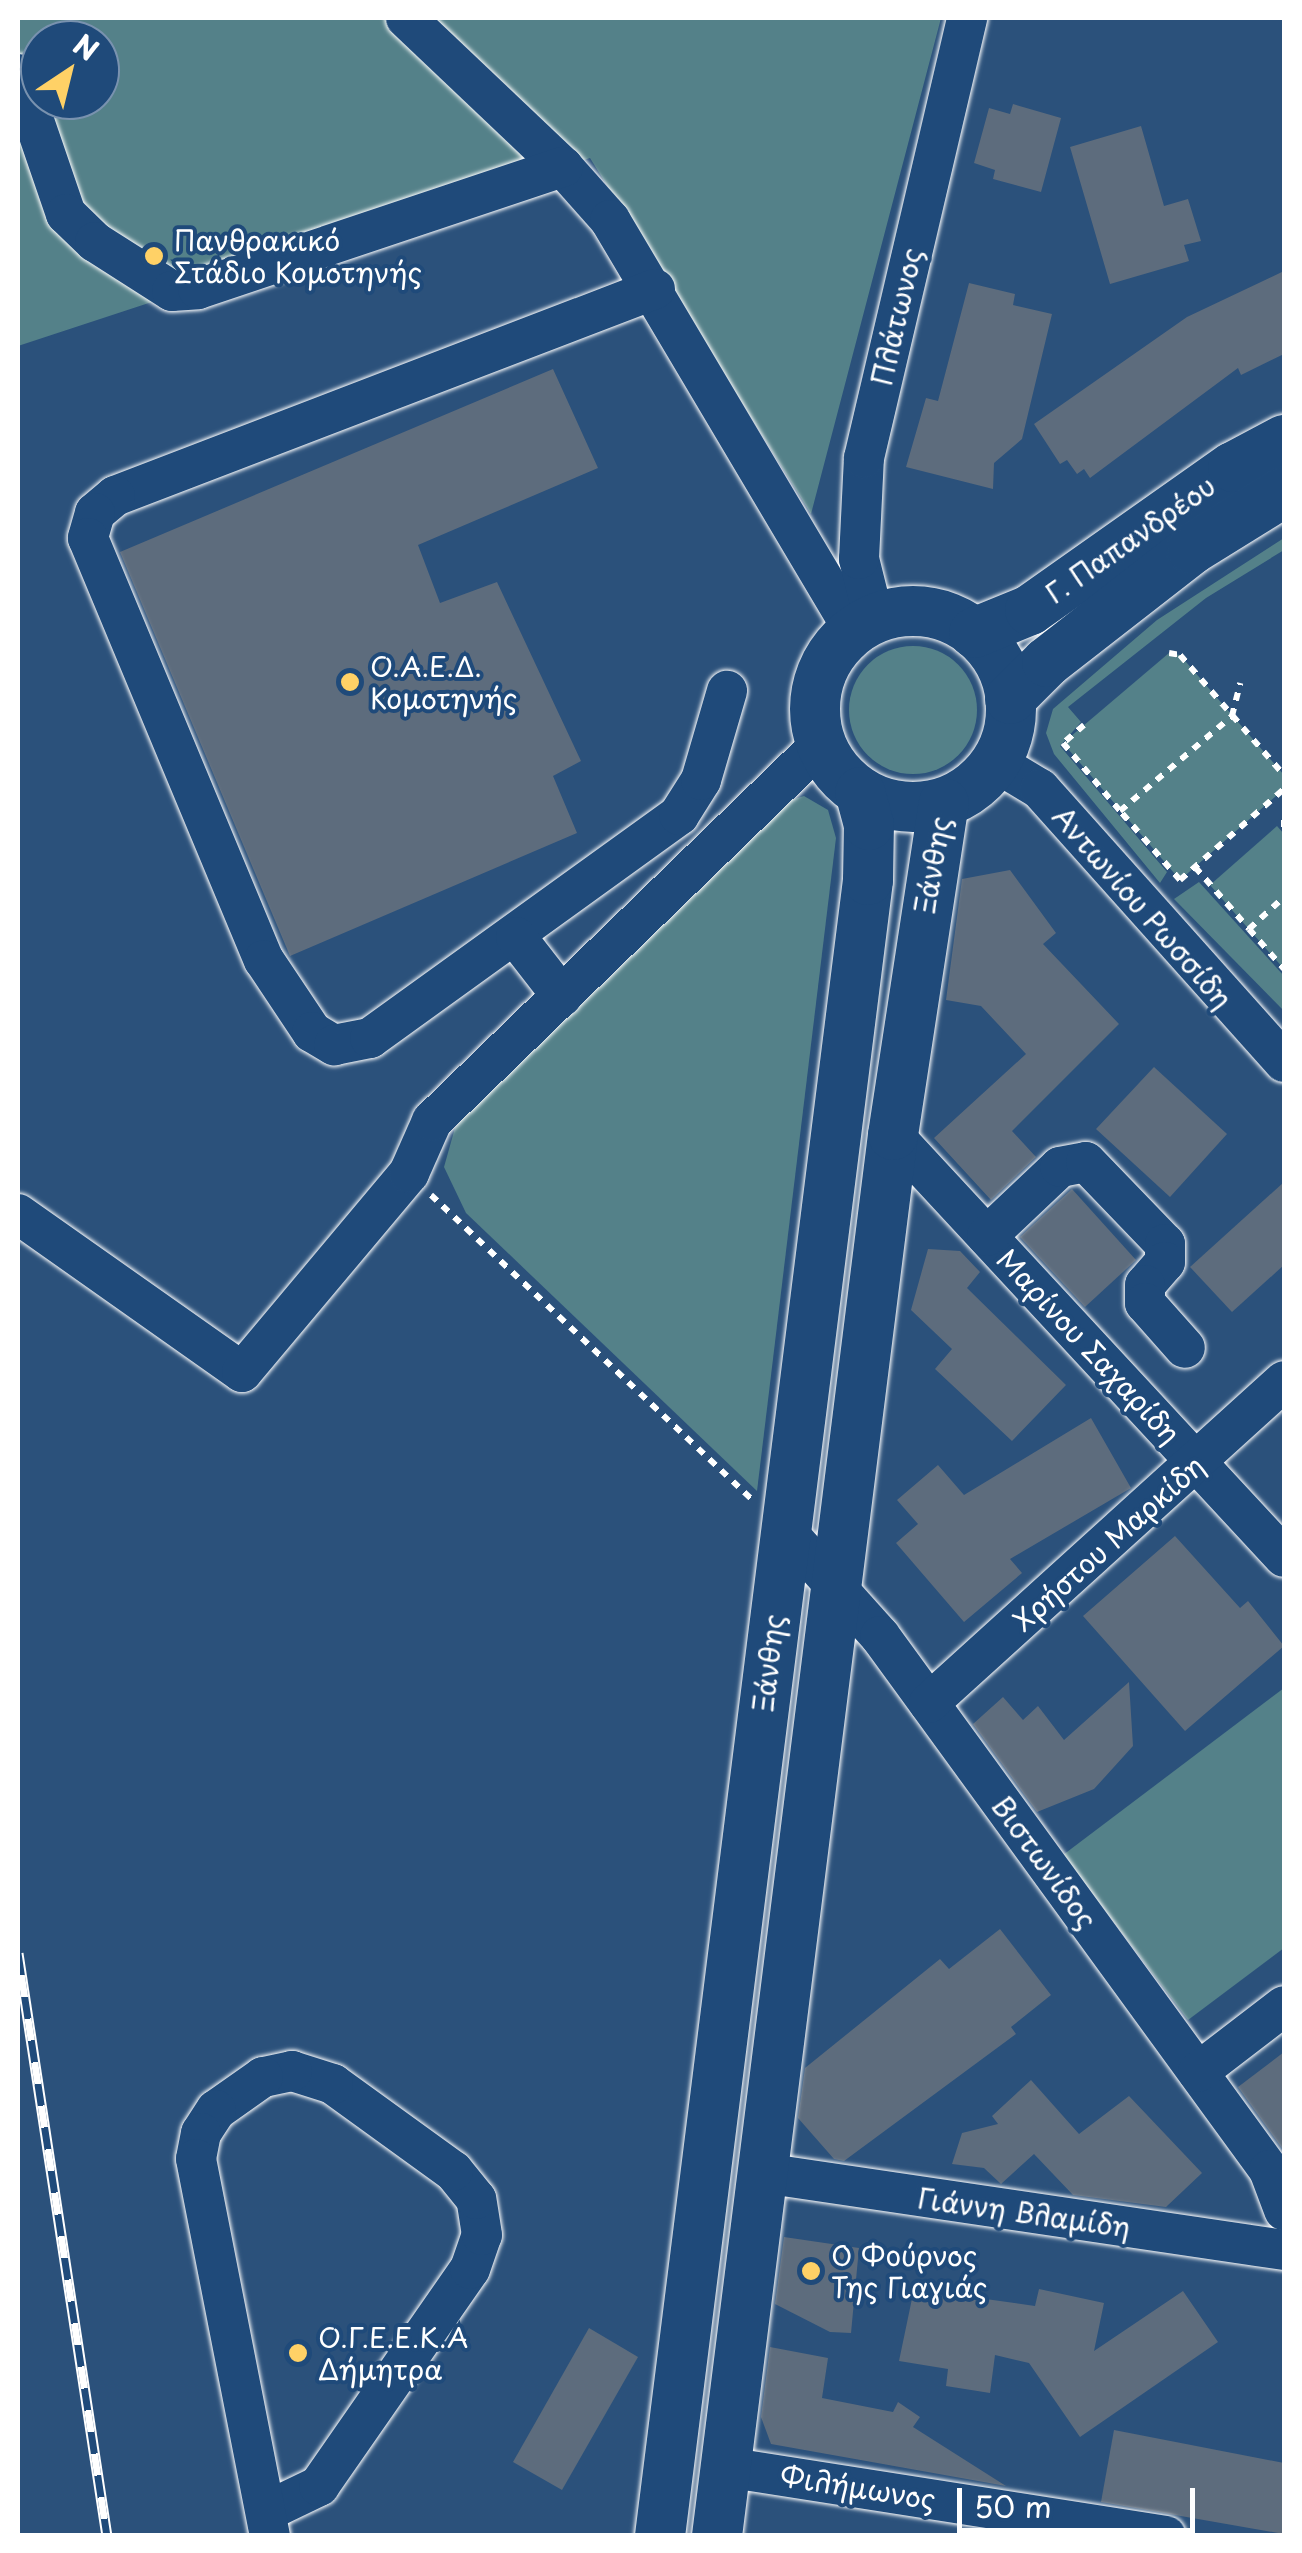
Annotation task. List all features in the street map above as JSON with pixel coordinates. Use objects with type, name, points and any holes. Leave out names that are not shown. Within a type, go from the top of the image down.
[{"type":"main road","name":"Γ. Παπανδρέου","points":[[974,634],[1030,610],[1233,467],[1284,440]]},
{"type":"main road","name":"Γ. Παπανδρέου","points":[[1010,700],[1047,662],[1192,549],[1284,492]]},
{"type":"main road","points":[[926,612],[974,634],[998,663],[1010,700],[1008,732],[995,762],[973,787],[944,802],[895,806],[860,792],[838,773],[821,744],[818,682],[832,654],[864,625],[926,612]]},
{"type":"main road","name":"Ξάνθης","points":[[660,2536],[868,880],[869,825],[860,792]]},
{"type":"main road","name":"Ξάνθης","points":[[716,2536],[893,1135],[944,802]]},
{"type":"street","points":[[406,18],[563,166],[655,289],[864,625]]},
{"type":"street","name":"Πλάτωνος","points":[[864,625],[859,559],[864,458],[967,18]]},
{"type":"street","points":[[18,74],[66,214],[95,242],[172,290],[198,290],[563,166]]},
{"type":"street","points":[[655,289],[115,496],[90,524],[91,551],[214,850],[264,960],[312,1032],[334,1045],[359,1044],[516,936],[691,800],[727,691]]},
{"type":"street","points":[[18,1214],[242,1372],[409,1173],[427,1127],[821,744]]},
{"type":"street","name":"Αντωνίου Ρωσσίδη","points":[[995,762],[1040,789],[1284,1062]]},
{"type":"street","points":[[516,936],[562,996]]},
{"type":"street","name":"Μαρίνου Σαχαρίδη","points":[[893,1135],[1284,1558]]},
{"type":"street","points":[[987,1236],[1060,1166],[1086,1162],[1164,1244],[1164,1262],[1145,1286],[1145,1303],[1185,1348]]},
{"type":"street","name":"Χρήστου Μαρκίδη","points":[[929,1703],[1284,1382]]},
{"type":"street","name":"Βιστωνίδος","points":[[784,1530],[836,1584],[929,1703],[1269,2170],[1284,2210]]},
{"type":"street","points":[[1198,2072],[1284,2006]]},
{"type":"street","points":[[292,2071],[333,2084],[452,2171],[476,2199],[482,2235],[470,2270],[319,2486],[268,2523],[196,2160],[201,2133],[216,2110],[263,2077],[292,2071]]},
{"type":"street","name":"Γιάννη Βλαμίδη","points":[[763,2173],[1284,2250]]},
{"type":"street","name":"Φιλήμωνος","points":[[726,2467],[1028,2525],[1166,2536]]},
{"type":"path","points":[[1170,653],[1180,656],[1284,775]]},
{"type":"path","points":[[1120,812],[1232,716],[1240,683]]},
{"type":"path","points":[[1084,726],[1063,743],[1180,880]]},
{"type":"path","points":[[1167,891],[1284,789]]},
{"type":"path","points":[[1195,868],[1284,969]]},
{"type":"path","points":[[1249,929],[1284,898]]},
{"type":"path","points":[[409,1173],[784,1530]]},
{"type":"green space","name":"Πανθρακικό Στάδιο Κομοτηνής","points":[[18,18],[941,18],[811,514],[590,158],[18,346]]},
{"type":"green space","points":[[1284,538],[1284,550],[1206,598],[1068,707],[1081,722],[1060,746],[1167,872],[1160,883],[1054,754],[1046,733],[1053,709],[1157,620]]},
{"type":"green space","points":[[913,646],[938,651],[958,665],[972,685],[977,710],[972,735],[958,755],[938,769],[913,774],[888,769],[868,755],[854,735],[849,710],[854,685],[868,665],[888,651]]},
{"type":"green space","points":[[1169,653],[1180,655],[1284,775],[1284,789],[1180,880],[1063,743]]},
{"type":"green space","points":[[804,796],[828,810],[836,838],[757,1491],[466,1213],[444,1167],[455,1128],[468,1111],[788,801]]},
{"type":"green space","points":[[1277,826],[1284,834],[1284,969],[1210,885]]},
{"type":"green space","points":[[1199,882],[1284,976],[1284,1011],[1174,899]]},
{"type":"green space","points":[[1284,1688],[1284,1948],[1188,2020],[1063,1855]]},
{"type":"building","points":[[1013,104],[1061,118],[1041,192],[993,179],[995,170],[974,163],[989,108],[1010,114]]},
{"type":"building","points":[[1141,126],[1164,206],[1188,199],[1201,241],[1184,245],[1189,261],[1110,284],[1070,147]]},
{"type":"building","points":[[1284,271],[1284,354],[1241,375],[1238,368],[1090,478],[1084,469],[1077,474],[1067,460],[1060,464],[1034,424],[1187,317]]},
{"type":"building","points":[[969,283],[1015,294],[1013,305],[1052,314],[1022,439],[994,463],[993,489],[906,467],[926,398],[938,401]]},
{"type":"building","name":"Ο.Α.Ε.Δ. Κομοτηνής","points":[[553,369],[598,468],[418,545],[440,603],[497,582],[581,761],[553,776],[577,833],[290,956],[120,552]]},
{"type":"building","points":[[1010,870],[1056,933],[1043,944],[1119,1024],[1012,1131],[1036,1157],[991,1200],[934,1138],[1026,1054],[981,1006],[946,1000],[962,879]]},
{"type":"building","points":[[1154,1067],[1227,1134],[1170,1197],[1096,1129]]},
{"type":"building","points":[[1284,1182],[1284,1265],[1232,1312],[1190,1267]]},
{"type":"building","points":[[1072,1189],[1136,1260],[1085,1307],[1020,1237]]},
{"type":"building","points":[[928,1249],[960,1251],[980,1272],[967,1288],[1066,1385],[1012,1441],[935,1369],[952,1349],[911,1310]]},
{"type":"building","points":[[1091,1418],[1131,1488],[1010,1559],[1022,1573],[964,1622],[896,1543],[918,1524],[897,1500],[938,1465],[964,1495]]},
{"type":"building","points":[[1175,1536],[1240,1608],[1248,1601],[1284,1646],[1185,1731],[1083,1616]]},
{"type":"building","points":[[1129,1682],[1133,1746],[1094,1789],[1037,1812],[973,1724],[1003,1697],[1023,1720],[1038,1706],[1064,1740]]},
{"type":"building","points":[[1000,1929],[1051,1995],[1011,2027],[1016,2034],[844,2161],[834,2159],[798,2118],[805,2068],[940,1959],[949,1969]]},
{"type":"building","points":[[1284,2052],[1284,2151],[1238,2087]]},
{"type":"building","points":[[1031,2080],[1079,2134],[1129,2096],[1202,2173],[1166,2207],[1073,2195],[1034,2154],[1001,2184],[984,2168],[952,2164],[962,2133],[998,2124],[992,2116]]},
{"type":"building","points":[[784,2237],[859,2248],[851,2333],[830,2332],[775,2304]]},
{"type":"building","points":[[914,2289],[1035,2306],[1039,2289],[1104,2303],[1094,2351],[1183,2291],[1218,2342],[1080,2437],[1029,2363],[995,2355],[990,2393],[946,2386],[948,2369],[899,2361]]},
{"type":"building","points":[[589,2328],[638,2357],[562,2490],[513,2462]]},
{"type":"building","points":[[770,2347],[828,2358],[822,2398],[893,2412],[898,2402],[920,2417],[913,2427],[1006,2486],[771,2444],[761,2417]]},
{"type":"building","points":[[1114,2430],[1284,2463],[1284,2534],[1101,2502]]},
{"type":"railway","points":[[18,1953],[107,2536]]},
{"type":"place","name":"Πανθρακικό Στάδιο Κομοτηνής","points":[[154,256]]},
{"type":"place","name":"Ο.Α.Ε.Δ. Κομοτηνής","points":[[350,682]]},
{"type":"place","name":"Ο Φούρνος Της Γιαγιάς","points":[[811,2271]]},
{"type":"place","name":"Ο.Γ.Ε.Ε.Κ.Α Δήμητρα","points":[[298,2353]]}]
